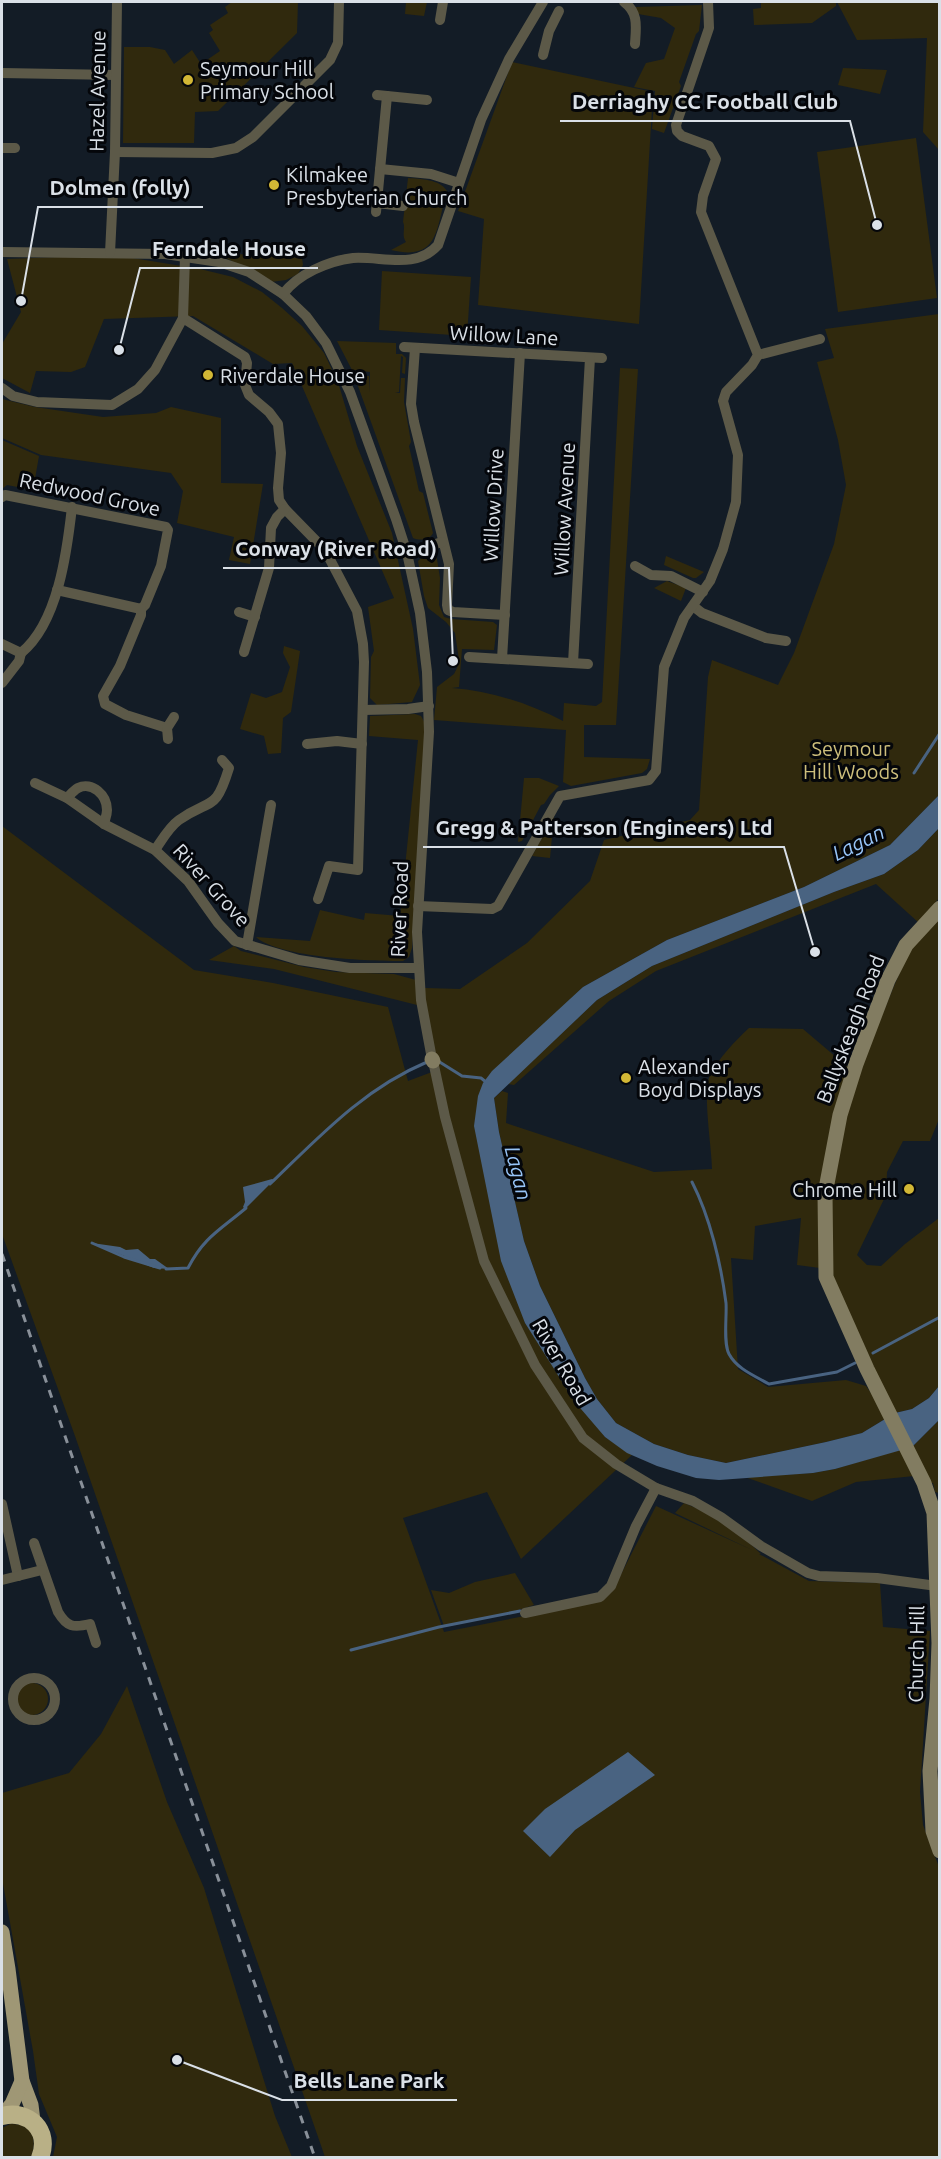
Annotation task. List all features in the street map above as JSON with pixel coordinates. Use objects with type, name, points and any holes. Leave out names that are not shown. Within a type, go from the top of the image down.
[{"type":"highway","points":[[2,2116],[18,2114],[33,2121],[43,2137],[44,2146],[40,2157]]},
{"type":"main road","name":"Ballyskeagh Road","points":[[923,1480],[867,1369],[826,1277],[825,1194],[840,1115],[856,1064],[888,980],[906,945],[939,908]]},
{"type":"main road","name":"Church Hill","points":[[923,1480],[934,1513],[937,1687],[930,1771],[933,1831],[939,1851]]},
{"type":"main road","points":[[2,1932],[5,1969],[22,2081],[31,2105],[33,2121]]},
{"type":"main road","points":[[2,2116],[12,2104],[22,2081]]},
{"type":"street","name":"Hazel Avenue","points":[[110,253],[115,152],[117,2]]},
{"type":"street","points":[[115,152],[212,153],[236,148],[253,136],[330,60],[338,43],[339,2]]},
{"type":"street","points":[[440,20],[443,2]]},
{"type":"street","points":[[283,294],[294,282],[331,263],[352,258],[415,260],[429,255],[438,245],[481,120],[508,59],[543,2]]},
{"type":"street","points":[[624,2],[632,8],[636,16],[635,44]]},
{"type":"street","points":[[708,2],[709,28],[676,125],[677,131],[682,136],[709,146],[716,159],[703,196],[701,212],[758,356]]},
{"type":"street","points":[[543,55],[549,31],[559,11]]},
{"type":"street","points":[[531,21],[549,31]]},
{"type":"street","points":[[2,73],[116,75]]},
{"type":"street","points":[[403,206],[376,208],[380,169],[382,95],[427,100]]},
{"type":"street","points":[[2,148],[15,148]]},
{"type":"street","points":[[380,169],[431,174],[459,183]]},
{"type":"street","name":"River Road","points":[[2,252],[165,254],[219,262],[249,272],[283,294],[306,316],[327,342],[376,464],[407,553],[421,618],[429,706],[428,762],[418,906],[418,968],[421,1000],[445,1117],[484,1261],[535,1365],[583,1438],[616,1464],[656,1488],[693,1501],[721,1516],[761,1546],[808,1573],[819,1576],[877,1578],[937,1586]]},
{"type":"street","points":[[2,388],[13,396],[37,402],[112,405],[138,389],[146,382],[183,318],[185,257]]},
{"type":"street","points":[[183,318],[245,357],[247,363],[245,385],[249,395],[269,412],[278,424],[281,453],[279,500],[325,550],[357,611],[363,644],[358,870],[329,866],[318,899]]},
{"type":"street","points":[[418,906],[492,909],[498,906],[560,796],[649,780],[656,771],[664,667],[684,618],[710,581],[723,549],[736,502],[738,455],[723,401],[726,392],[758,356],[820,339]]},
{"type":"street","name":"Willow Lane","points":[[442,542],[414,423],[409,347],[602,358]]},
{"type":"street","name":"Willow Drive","points":[[502,659],[520,353]]},
{"type":"street","name":"Willow Avenue","points":[[573,663],[590,358]]},
{"type":"street","name":"Redwood Grove","points":[[2,497],[5,495],[72,507],[165,527],[168,530],[161,566],[145,605],[141,609],[141,615],[120,666],[103,696],[105,704],[167,733],[174,717]]},
{"type":"street","points":[[2,683],[43,624],[57,590],[67,552],[72,507]]},
{"type":"street","points":[[244,652],[268,568],[271,528],[277,516],[285,509]]},
{"type":"street","points":[[407,553],[442,542],[449,564],[448,610],[505,615]]},
{"type":"street","points":[[635,566],[651,575],[671,576],[703,592]]},
{"type":"street","points":[[57,590],[141,609]]},
{"type":"street","points":[[693,606],[702,613],[765,638],[786,641]]},
{"type":"street","points":[[239,612],[255,617]]},
{"type":"street","points":[[2,644],[21,653]]},
{"type":"street","points":[[469,657],[588,664]]},
{"type":"street","points":[[363,710],[429,706]]},
{"type":"street","points":[[307,744],[337,741],[362,744]]},
{"type":"street","points":[[155,850],[178,820],[213,803],[221,793],[229,768],[222,760]]},
{"type":"street","name":"River Grove","points":[[35,783],[67,798],[104,824],[155,850],[188,881],[218,923],[235,940],[298,960],[350,968],[418,968]]},
{"type":"street","points":[[67,798],[78,788],[90,786],[96,789],[105,799],[107,809],[104,824]]},
{"type":"street","points":[[247,945],[271,805]]},
{"type":"street","points":[[525,1613],[600,1597],[611,1586],[636,1526],[656,1488]]},
{"type":"street","points":[[2,1504],[18,1576]]},
{"type":"street","points":[[34,1543],[58,1612],[64,1621],[72,1626],[90,1623],[96,1643]]},
{"type":"street","points":[[2,1580],[42,1570]]},
{"type":"street","points":[[34,1678],[47,1682],[54,1693],[55,1700],[45,1717],[32,1720],[16,1709],[7,1695],[22,1682],[34,1678]]},
{"type":"green space","name":"Seymour Hill Primary School","points":[[232,2],[298,2],[297,33],[218,111],[195,112],[194,143],[123,143],[124,47],[150,47],[165,50],[174,64],[192,50],[201,64],[220,51],[209,33],[213,30],[210,25],[228,13],[225,7]]},
{"type":"green space","points":[[406,2],[427,2],[424,16],[405,14]]},
{"type":"green space","points":[[761,2],[836,2],[836,6],[812,23],[754,25],[753,9],[761,8]]},
{"type":"green space","points":[[837,2],[939,2],[939,150],[923,132],[927,38],[857,40]]},
{"type":"green space","points":[[702,5],[699,31],[679,82],[681,86],[664,133],[652,129],[655,91],[634,87],[646,63],[664,59],[675,28],[661,18],[638,14],[635,7]]},
{"type":"green space","points":[[512,62],[653,92],[639,324],[478,305],[484,219],[458,211]]},
{"type":"green space","points":[[843,68],[887,70],[880,94],[838,85]]},
{"type":"green space","points":[[916,138],[937,298],[838,312],[817,152]]},
{"type":"green space","points":[[408,178],[435,182],[447,191],[433,239],[419,251],[407,252],[391,250],[406,242],[403,222]]},
{"type":"green space","points":[[201,247],[227,249],[237,254],[302,258],[303,265],[298,274],[286,280],[271,282],[230,260],[201,251]]},
{"type":"green space","points":[[114,255],[200,269],[233,277],[262,292],[282,308],[302,326],[324,353],[338,382],[357,446],[392,533],[413,629],[420,685],[412,702],[377,705],[370,698],[371,657],[374,651],[368,607],[394,598],[292,363],[273,364],[193,316],[104,319],[85,367],[71,372],[36,371],[30,393],[2,378],[2,344],[21,312],[7,259]]},
{"type":"green space","points":[[382,271],[471,277],[467,336],[379,330]]},
{"type":"green space","name":"Seymour Hill Woods","points":[[939,314],[939,795],[890,845],[804,887],[667,940],[583,987],[483,1083],[525,1323],[605,1437],[632,1455],[521,1559],[487,1492],[403,1518],[444,1632],[600,1601],[614,1588],[656,1506],[752,1550],[675,1513],[684,1503],[716,1518],[761,1554],[759,1554],[809,1581],[880,1583],[883,1627],[930,1631],[920,1792],[923,1825],[939,1867],[939,2157],[325,2157],[75,1436],[2,1234],[2,826],[194,970],[273,983],[388,1007],[408,1081],[432,1072],[425,1007],[274,969],[209,960],[234,946],[241,951],[304,967],[336,972],[394,974],[416,980],[425,988],[460,989],[527,943],[590,881],[604,840],[690,820],[699,810],[708,677],[712,660],[778,685],[794,653],[834,544],[846,485],[838,440],[817,362],[834,358],[825,329]]},
{"type":"green space","points":[[337,341],[396,343],[396,354],[402,354],[406,358],[405,374],[402,373],[403,357],[401,356],[399,392],[395,393],[400,393],[401,378],[405,378],[404,402],[411,442],[409,446],[419,491],[423,493],[433,533],[427,538],[422,540],[413,538],[354,375],[369,376],[369,392],[370,372],[352,370]]},
{"type":"green space","points":[[620,368],[638,369],[616,725],[584,725],[584,757],[650,759],[647,769],[642,773],[571,786],[563,782],[566,730],[434,720],[437,687],[454,674],[459,660],[455,633],[446,622],[428,608],[418,561],[423,556],[436,553],[440,578],[439,605],[444,617],[493,622],[497,625],[494,650],[462,649],[459,687],[452,688],[509,699],[563,721],[564,703],[596,706],[602,702]]},
{"type":"green space","points":[[2,399],[35,407],[103,417],[156,413],[171,407],[221,418],[221,483],[263,484],[250,564],[229,560],[234,537],[177,523],[183,491],[171,473],[41,455],[2,438]]},
{"type":"green space","points":[[2,440],[39,456],[33,490],[7,485],[2,489]]},
{"type":"green space","points":[[666,556],[704,572],[693,578],[664,565]]},
{"type":"green space","points":[[667,581],[686,588],[681,601],[654,588]]},
{"type":"green space","points":[[284,646],[300,651],[291,712],[283,718],[281,753],[268,754],[264,736],[240,729],[251,693],[266,698],[282,692],[290,667],[283,653]]},
{"type":"green space","points":[[415,714],[421,716],[426,725],[412,948],[409,957],[403,961],[326,957],[284,950],[256,937],[310,941],[320,910],[364,920],[365,913],[400,916],[418,740],[369,736],[370,716]]},
{"type":"green space","points":[[524,778],[539,778],[559,786],[541,805],[522,841],[518,842]]},
{"type":"green space","points":[[554,816],[550,858],[532,856]]},
{"type":"green space","points":[[939,828],[939,898],[919,923],[876,884],[656,971],[609,1001],[514,1085],[508,1084],[597,1000],[652,966],[884,874],[918,850]]},
{"type":"green space","points":[[939,917],[939,1119],[930,1141],[903,1141],[887,1172],[886,1195],[857,1255],[867,1265],[881,1266],[939,1218],[939,1386],[929,1398],[912,1409],[895,1413],[862,1433],[726,1463],[688,1455],[654,1444],[616,1423],[597,1399],[585,1378],[540,1286],[524,1241],[499,1132],[494,1098],[502,1091],[508,1093],[506,1123],[654,1172],[712,1169],[707,1094],[710,1075],[728,1050],[749,1028],[803,1029],[849,1068],[835,1115],[819,1195],[820,1268],[797,1265],[801,1218],[755,1226],[753,1260],[731,1258],[738,1369],[768,1387],[846,1380],[866,1386],[871,1393],[882,1387],[832,1277],[829,1193],[845,1114],[857,1077],[911,947]]},
{"type":"green space","points":[[939,1420],[939,1493],[935,1492],[933,1483],[930,1483],[912,1447]]},
{"type":"green space","points":[[901,1449],[914,1476],[856,1482],[812,1501],[745,1477],[813,1473],[835,1469]]},
{"type":"green space","points":[[515,1573],[534,1605],[444,1626],[431,1590],[449,1593],[475,1582]]},
{"type":"green space","points":[[32,1683],[43,1688],[48,1699],[43,1710],[32,1715],[21,1710],[16,1699],[21,1688]]},
{"type":"green space","points":[[127,1686],[167,1802],[204,1888],[275,2116],[292,2157],[53,2157],[57,2137],[39,2094],[2,1878],[2,1793],[69,1773],[101,1734]]},
{"type":"green space","points":[[10,2124],[24,2126],[31,2133],[34,2144],[31,2157],[2,2158],[2,2128]]},
{"type":"water","points":[[939,795],[939,828],[918,850],[884,874],[652,966],[597,1000],[494,1098],[499,1132],[524,1241],[540,1286],[585,1378],[597,1399],[616,1423],[654,1444],[688,1455],[726,1463],[862,1433],[895,1413],[912,1409],[929,1398],[939,1386],[939,1420],[912,1447],[835,1469],[813,1473],[719,1480],[696,1478],[657,1466],[627,1453],[605,1437],[575,1402],[525,1323],[501,1261],[474,1126],[478,1096],[483,1083],[492,1071],[583,987],[667,940],[804,887],[890,845]]},
{"type":"water","points":[[274,1180],[245,1209],[243,1207],[245,1202],[243,1187]]},
{"type":"water","points":[[92,1243],[126,1250],[138,1249],[150,1259],[155,1259],[169,1269],[154,1268]]},
{"type":"water","points":[[628,1752],[655,1775],[575,1830],[550,1857],[523,1831],[545,1809]]},
{"type":"waterway","points":[[914,773],[940,733]]},
{"type":"waterway","points":[[438,1061],[462,1076],[481,1078],[486,1082]]},
{"type":"waterway","points":[[270,1184],[324,1132],[362,1100],[404,1073],[427,1062]]},
{"type":"waterway","points":[[692,1182],[704,1210],[718,1257],[726,1303],[726,1343],[732,1359],[747,1372],[769,1384],[837,1372],[855,1363]]},
{"type":"waterway","points":[[166,1269],[188,1268],[207,1241],[246,1208]]},
{"type":"waterway","points":[[92,1243],[124,1257],[160,1268]]},
{"type":"waterway","points":[[873,1353],[940,1317]]},
{"type":"waterway","points":[[351,1650],[439,1627],[520,1611]]},
{"type":"railway","points":[[2,1254],[315,2158]]},
{"type":"place","name":"Seymour Hill Primary School","points":[[188,80]]},
{"type":"place","name":"Kilmakee Presbyterian Church","points":[[274,185]]},
{"type":"place","name":"Derriaghy CC Football Club","points":[[877,225]]},
{"type":"place","name":"Dolmen (folly)","points":[[21,301]]},
{"type":"place","name":"Ferndale House","points":[[119,350]]},
{"type":"place","name":"Riverdale House","points":[[208,375]]},
{"type":"place","name":"Conway (River Road)","points":[[453,661]]},
{"type":"place","name":"Gregg & Patterson (Engineers) Ltd","points":[[815,952]]},
{"type":"place","name":"Alexander Boyd Displays","points":[[626,1078]]},
{"type":"place","name":"Chrome Hill","points":[[909,1189]]},
{"type":"place","name":"Bells Lane Park","points":[[177,2060]]},
{"type":"water label","name":"Lagan","points":[[858,842]]},
{"type":"water label","name":"Lagan","points":[[519,1173]]}]
